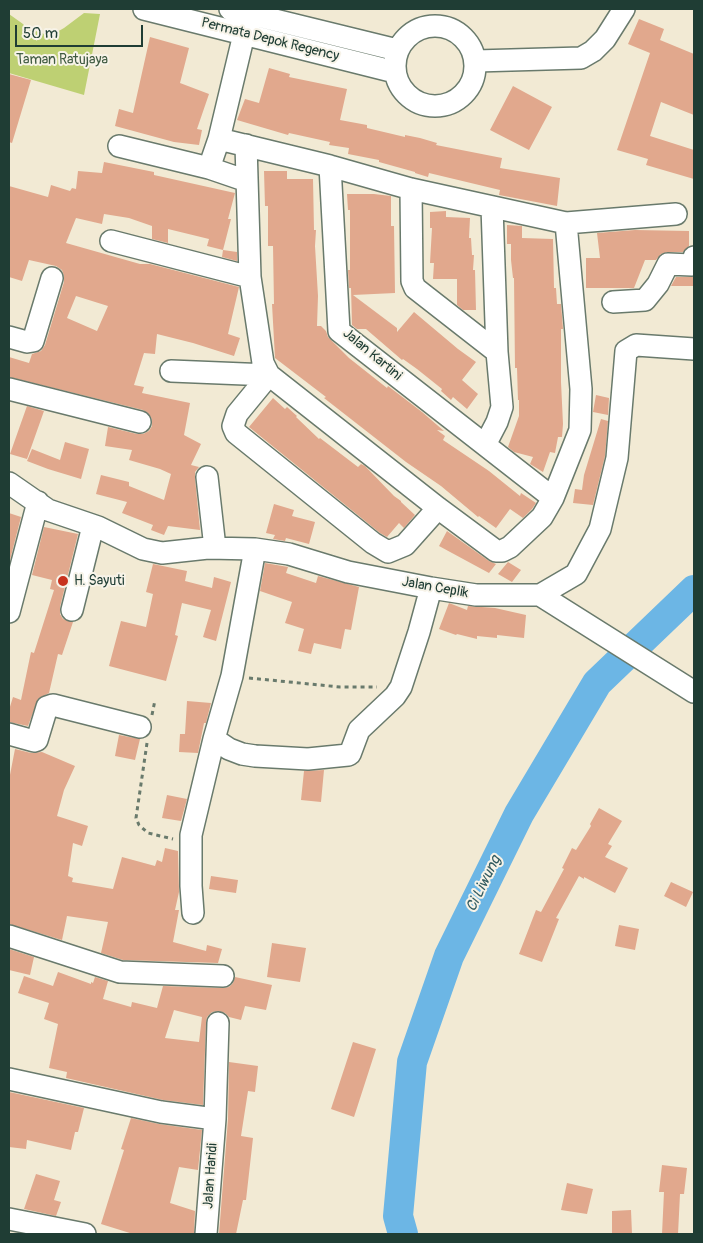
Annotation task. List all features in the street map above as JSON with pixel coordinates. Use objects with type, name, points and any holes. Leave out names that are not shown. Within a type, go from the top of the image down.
[{"type":"street","name":"Permata Depok Regency","points":[[144,9],[396,72]]},
{"type":"street","points":[[476,61],[580,58],[593,51],[605,39],[624,9]]},
{"type":"street","name":"Permata Depok Regency","points":[[243,10],[398,50]]},
{"type":"street","points":[[209,168],[219,139],[244,35],[243,10]]},
{"type":"street","points":[[441,25],[465,37],[473,48],[476,61],[475,75],[470,87],[462,97],[450,104],[436,106],[423,104],[411,98],[402,89],[396,77],[395,63],[398,50],[404,39],[415,30],[441,25]]},
{"type":"street","points":[[219,139],[330,166],[411,189],[566,223],[676,214]]},
{"type":"street","points":[[246,145],[250,277],[263,363],[269,375],[438,508],[496,551],[502,551],[510,547],[542,517],[553,498],[580,430],[580,388],[566,223]]},
{"type":"street","points":[[119,146],[209,168],[247,181]]},
{"type":"street","name":"Jalan Kartini","points":[[330,166],[339,331],[553,498]]},
{"type":"street","points":[[411,189],[412,281],[415,288],[497,352]]},
{"type":"street","points":[[485,445],[497,422],[502,407],[497,352],[492,207]]},
{"type":"street","points":[[111,241],[250,277]]},
{"type":"street","points":[[613,302],[645,300],[658,284],[668,264],[692,265],[694,257]]},
{"type":"street","points":[[9,337],[27,342],[33,341],[52,278]]},
{"type":"street","points":[[694,349],[636,344],[626,351],[618,458],[600,529],[576,574],[540,595],[694,692]]},
{"type":"street","points":[[171,371],[269,375]]},
{"type":"street","points":[[269,375],[237,414],[233,426],[236,433],[374,543],[388,552],[405,545],[438,508]]},
{"type":"street","points":[[9,388],[140,422]]},
{"type":"street","points":[[207,477],[215,548]]},
{"type":"street","name":"Jalan Ceplik","points":[[9,483],[48,510],[93,526],[143,549],[162,554],[215,548],[255,549],[289,554],[348,572],[431,588],[476,595],[540,595]]},
{"type":"street","points":[[9,612],[38,502]]},
{"type":"street","points":[[72,610],[93,526]]},
{"type":"street","points":[[193,913],[191,835],[214,739],[232,676],[255,549]]},
{"type":"street","points":[[214,739],[229,749],[255,756],[308,759],[348,755],[352,751],[359,730],[396,696],[419,632],[431,588]]},
{"type":"street","points":[[9,734],[34,741],[37,740],[47,707],[53,705],[146,729]]},
{"type":"street","points":[[9,936],[120,972],[223,976]]},
{"type":"street","name":"Jalan Haridi","points":[[206,1234],[215,1119],[218,1023]]},
{"type":"street","points":[[9,1079],[161,1112],[215,1119]]},
{"type":"street","points":[[9,1219],[85,1234]]},
{"type":"path","points":[[232,676],[340,687],[400,687]]},
{"type":"path","points":[[155,700],[146,729],[137,799],[137,821],[148,833],[191,842]]},
{"type":"green space","name":"Taman Ratujaya","points":[[84,13],[100,14],[84,95],[9,73],[9,14],[30,29],[50,36]]},
{"type":"building","points":[[639,19],[664,29],[660,40],[694,54],[694,115],[661,102],[650,136],[694,150],[694,179],[646,165],[648,159],[617,150],[650,53],[628,44]]},
{"type":"building","points":[[150,37],[189,48],[180,83],[209,94],[197,129],[202,130],[199,145],[174,142],[115,126],[119,109],[133,113]]},
{"type":"building","points":[[269,68],[290,74],[289,77],[347,89],[340,120],[367,125],[367,128],[405,137],[405,135],[420,138],[437,143],[436,145],[502,158],[500,168],[560,178],[557,206],[499,195],[500,190],[429,173],[428,177],[379,162],[379,160],[348,154],[349,148],[329,145],[330,142],[289,133],[288,135],[237,120],[245,99],[259,103]]},
{"type":"building","points":[[9,74],[31,80],[12,143],[9,142]]},
{"type":"building","points":[[513,86],[552,107],[529,150],[490,130]]},
{"type":"building","points":[[104,162],[154,172],[154,175],[235,193],[223,250],[207,246],[209,239],[168,229],[168,243],[152,239],[152,226],[129,218],[104,214],[102,224],[76,218],[66,243],[140,264],[150,264],[239,287],[228,334],[240,338],[234,356],[157,334],[155,354],[144,353],[134,385],[144,387],[142,393],[190,403],[184,435],[201,444],[191,465],[199,467],[195,472],[195,478],[200,530],[168,526],[164,535],[151,530],[153,525],[122,513],[127,502],[96,494],[101,475],[129,482],[129,486],[164,500],[171,474],[129,460],[132,450],[105,446],[108,427],[137,434],[149,431],[152,426],[152,419],[148,413],[143,410],[9,377],[9,357],[29,363],[32,354],[41,351],[45,345],[64,282],[64,276],[62,270],[56,266],[29,260],[22,281],[9,277],[9,186],[48,197],[51,185],[70,191],[72,188],[76,189],[78,171],[102,173]],"holes":[[[76,296],[108,306],[97,331],[67,318]]]},
{"type":"building","points":[[264,171],[287,171],[287,179],[313,179],[318,296],[317,326],[321,326],[326,331],[328,337],[349,358],[387,388],[388,386],[422,412],[444,431],[437,430],[445,436],[443,440],[489,471],[520,496],[521,493],[536,503],[523,518],[510,509],[496,528],[478,517],[441,486],[406,462],[275,358],[272,304],[274,304],[273,246],[268,246],[268,206],[265,206]]},
{"type":"building","points":[[347,194],[391,196],[391,226],[394,226],[395,293],[353,295],[397,328],[397,332],[414,312],[476,362],[462,380],[478,394],[467,409],[453,397],[451,400],[441,391],[442,389],[417,369],[402,360],[366,329],[357,329],[352,325],[351,288],[349,288],[348,270],[350,270],[350,210],[348,210]]},
{"type":"building","points":[[446,211],[446,217],[470,218],[469,238],[471,238],[472,255],[474,255],[473,270],[475,270],[476,310],[463,310],[457,305],[457,279],[433,279],[434,263],[430,263],[432,228],[430,228],[430,212]]},
{"type":"building","points":[[507,225],[522,226],[522,238],[553,239],[554,288],[556,288],[557,304],[561,304],[563,329],[561,329],[561,382],[563,424],[562,437],[558,437],[555,453],[550,452],[543,472],[530,464],[533,457],[514,452],[508,447],[519,416],[519,400],[517,368],[515,368],[514,278],[511,244],[507,244]]},
{"type":"building","points":[[635,230],[689,231],[689,246],[683,252],[668,252],[661,254],[656,260],[645,260],[634,288],[586,288],[586,258],[600,258],[597,233]]},
{"type":"building","points":[[223,250],[237,252],[237,261],[222,257]]},
{"type":"building","points":[[676,277],[694,277],[694,286],[671,286]]},
{"type":"building","points":[[596,395],[609,398],[608,415],[593,412]]},
{"type":"building","points":[[273,398],[285,409],[287,407],[319,439],[358,467],[361,464],[365,466],[401,501],[415,515],[404,528],[399,523],[387,537],[380,533],[249,427]]},
{"type":"building","points":[[27,406],[44,411],[27,459],[10,454]]},
{"type":"building","points":[[601,419],[608,421],[605,456],[593,505],[573,503],[575,489],[582,490],[584,475]]},
{"type":"building","points":[[65,442],[89,449],[81,479],[27,461],[32,449],[60,460]]},
{"type":"building","points":[[274,504],[294,510],[292,516],[315,522],[309,544],[286,538],[285,541],[273,539],[275,535],[266,533]]},
{"type":"building","points":[[9,513],[21,517],[9,564]]},
{"type":"building","points":[[44,527],[78,534],[60,607],[60,614],[63,619],[73,622],[62,655],[58,654],[49,693],[38,699],[28,726],[9,722],[9,710],[13,697],[21,700],[31,652],[34,653],[54,590],[50,589],[52,580],[32,575]]},
{"type":"building","points":[[447,531],[496,564],[489,573],[439,546]]},
{"type":"building","points":[[508,562],[521,570],[512,582],[498,574]]},
{"type":"building","points":[[265,563],[288,567],[286,573],[316,583],[318,576],[359,587],[351,630],[345,629],[341,649],[314,643],[311,654],[298,651],[304,629],[285,623],[292,602],[260,591]]},
{"type":"building","points":[[153,564],[187,571],[185,581],[212,588],[214,577],[231,582],[216,641],[203,637],[211,610],[182,603],[175,635],[178,636],[166,681],[109,666],[121,621],[146,627],[153,594],[146,592]]},
{"type":"building","points":[[449,603],[467,610],[468,606],[495,608],[526,615],[524,638],[497,635],[497,638],[477,636],[477,639],[439,629]]},
{"type":"building","points":[[187,701],[211,703],[206,723],[204,723],[198,753],[179,752],[180,734],[185,734]]},
{"type":"building","points":[[119,735],[140,739],[135,760],[115,756]]},
{"type":"building","points":[[15,749],[31,753],[42,752],[75,766],[64,790],[57,816],[88,826],[82,846],[73,843],[68,876],[73,878],[72,882],[113,889],[122,857],[155,866],[157,860],[162,862],[165,848],[178,851],[179,892],[175,910],[179,910],[173,942],[206,951],[207,945],[222,949],[218,963],[123,960],[101,953],[108,922],[67,916],[62,940],[9,924],[9,780]]},
{"type":"building","points":[[324,770],[321,802],[301,800],[304,771]]},
{"type":"building","points":[[167,795],[187,799],[181,821],[162,818]]},
{"type":"building","points":[[599,808],[622,821],[608,844],[612,846],[605,857],[628,868],[615,893],[579,876],[556,918],[559,919],[542,962],[519,954],[536,910],[541,912],[564,869],[562,868],[572,848],[576,850],[591,826],[590,824]]},
{"type":"building","points":[[211,876],[238,880],[236,893],[209,889]]},
{"type":"building","points":[[671,882],[693,892],[686,907],[664,896]]},
{"type":"building","points":[[619,925],[639,929],[635,950],[615,946]]},
{"type":"building","points":[[272,943],[306,948],[300,982],[267,977]]},
{"type":"building","points":[[9,949],[34,957],[30,975],[9,970]]},
{"type":"building","points":[[58,972],[91,984],[95,977],[108,981],[103,999],[131,1007],[132,1002],[157,1008],[163,986],[223,988],[229,987],[235,977],[272,985],[266,1010],[245,1006],[241,1020],[229,1017],[219,1011],[212,1012],[207,1017],[203,1105],[163,1100],[66,1078],[67,1072],[49,1068],[58,1024],[44,1019],[49,1003],[18,993],[24,976],[53,986]],"holes":[[[174,1010],[202,1017],[199,1042],[165,1038]]]},
{"type":"building","points":[[353,1042],[376,1049],[354,1117],[331,1109]]},
{"type":"building","points":[[229,1062],[258,1066],[255,1092],[248,1091],[241,1136],[253,1138],[246,1200],[243,1200],[236,1234],[219,1234],[228,1119]]},
{"type":"building","points":[[9,1092],[84,1108],[78,1132],[75,1132],[71,1150],[27,1140],[26,1149],[9,1147]]},
{"type":"building","points":[[131,1118],[202,1130],[198,1170],[179,1167],[170,1203],[195,1211],[194,1234],[133,1234],[101,1224],[124,1150],[121,1149]]},
{"type":"building","points":[[662,1165],[687,1168],[684,1194],[680,1194],[678,1234],[662,1234],[664,1192],[659,1192]]},
{"type":"building","points":[[36,1174],[60,1181],[54,1200],[61,1202],[56,1216],[24,1209]]},
{"type":"building","points":[[567,1183],[593,1189],[587,1214],[561,1210]]},
{"type":"building","points":[[631,1210],[632,1234],[612,1234],[612,1211]]},
{"type":"waterway","name":"Ci Liwung","points":[[403,1234],[398,1216],[412,1062],[449,956],[519,814],[597,683],[694,590]]},
{"type":"place","name":"H. Sayuti","points":[[63,581]]}]
